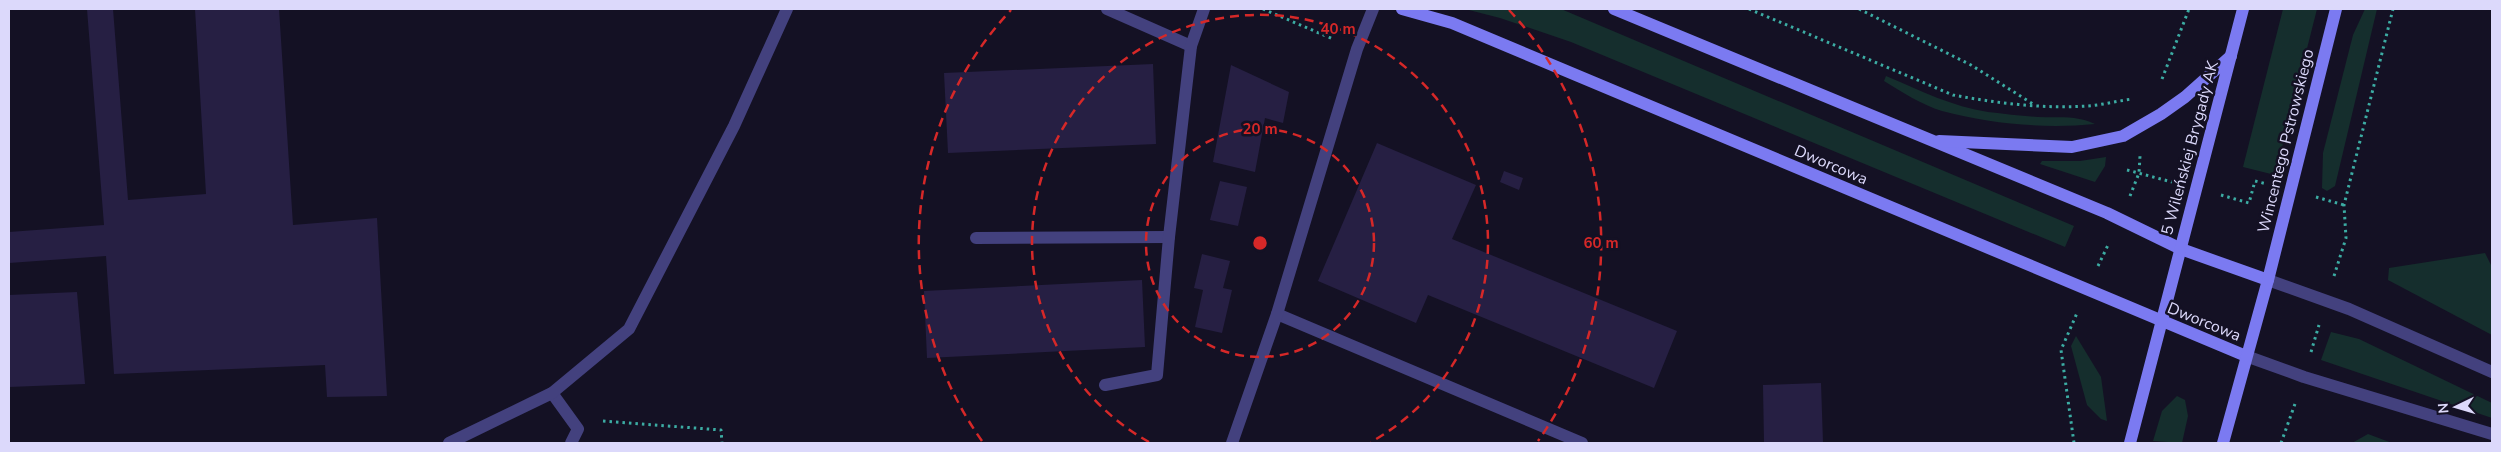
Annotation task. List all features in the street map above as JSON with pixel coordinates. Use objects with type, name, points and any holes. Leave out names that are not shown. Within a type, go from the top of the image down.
[{"type":"street","points":[[449,443],[552,393],[629,329],[734,126],[787,9]]},
{"type":"street","points":[[1107,9],[1191,46]]},
{"type":"street","points":[[1105,384],[1156,375],[1169,237],[1191,46],[1204,9]]},
{"type":"street","points":[[1232,443],[1277,314],[1357,49],[1373,9]]},
{"type":"street","name":"Dworcowa","points":[[1402,9],[1452,23],[2246,356]]},
{"type":"street","points":[[1614,9],[2108,213],[2180,249],[2349,309],[2492,372]]},
{"type":"street","points":[[1929,140],[2072,147],[2123,136],[2161,114],[2185,97],[2231,56],[2243,9]]},
{"type":"street","name":"Wincentego Pstrowskiego","points":[[2223,443],[2268,280],[2336,9]]},
{"type":"street","name":"5 Wileńskiej Brygady AK","points":[[2180,249],[2231,56]]},
{"type":"street","points":[[976,238],[1169,237]]},
{"type":"street","points":[[2130,443],[2180,249]]},
{"type":"street","points":[[1277,314],[1582,443]]},
{"type":"street","points":[[2246,356],[2304,377],[2492,434]]},
{"type":"street","points":[[552,393],[578,429],[572,443]]},
{"type":"path","points":[[1263,9],[1357,49]]},
{"type":"path","points":[[1749,9],[1953,94],[1989,102],[2034,105],[2087,106],[2136,98]]},
{"type":"path","points":[[1859,9],[1971,66],[2034,105]]},
{"type":"path","points":[[2127,170],[2249,203],[2255,181],[2344,204],[2393,9]]},
{"type":"path","points":[[569,418],[721,430],[722,443]]},
{"type":"green space","points":[[1465,9],[1561,9],[2074,226],[2065,247],[1571,42],[1500,18]]},
{"type":"green space","points":[[2283,9],[2317,9],[2275,175],[2243,167]]},
{"type":"green space","points":[[2365,9],[2377,9],[2335,186],[2327,191],[2322,188],[2323,153],[2353,35]]},
{"type":"green space","points":[[1886,76],[1936,97],[1975,110],[2038,117],[2074,118],[2095,124],[2038,126],[1999,122],[1942,111],[1920,102],[1884,81]]},
{"type":"green space","points":[[2106,157],[2105,166],[2095,182],[2040,164],[2042,161],[2080,161]]},
{"type":"green space","points":[[2485,253],[2492,267],[2492,335],[2388,280],[2389,268]]},
{"type":"green space","points":[[2331,332],[2359,339],[2492,403],[2492,418],[2321,360]]},
{"type":"green space","points":[[2076,336],[2101,377],[2107,421],[2101,419],[2087,405],[2071,346]]},
{"type":"green space","points":[[2177,396],[2185,400],[2188,416],[2182,443],[2153,441],[2162,411]]},
{"type":"green space","points":[[2368,434],[2392,443],[2352,443]]},
{"type":"building","points":[[87,9],[113,9],[128,200],[206,194],[195,9],[279,9],[293,225],[377,218],[387,396],[327,397],[325,365],[114,374],[106,256],[9,263],[9,232],[104,225]]},
{"type":"building","points":[[1153,64],[1156,144],[948,153],[944,73]]},
{"type":"building","points":[[1231,65],[1289,92],[1283,123],[1265,118],[1255,172],[1213,162]]},
{"type":"building","points":[[1377,143],[1476,185],[1452,239],[1677,331],[1654,388],[1428,295],[1416,323],[1318,281]]},
{"type":"building","points":[[1504,171],[1523,178],[1519,190],[1500,182]]},
{"type":"building","points":[[1220,181],[1247,187],[1238,226],[1210,220]]},
{"type":"building","points":[[1202,254],[1230,261],[1223,288],[1232,290],[1222,333],[1195,327],[1203,290],[1194,288]]},
{"type":"building","points":[[1142,280],[1145,347],[927,358],[924,291]]},
{"type":"building","points":[[77,292],[85,384],[9,387],[9,295]]},
{"type":"building","points":[[1821,383],[1823,443],[1764,443],[1763,385]]}]
